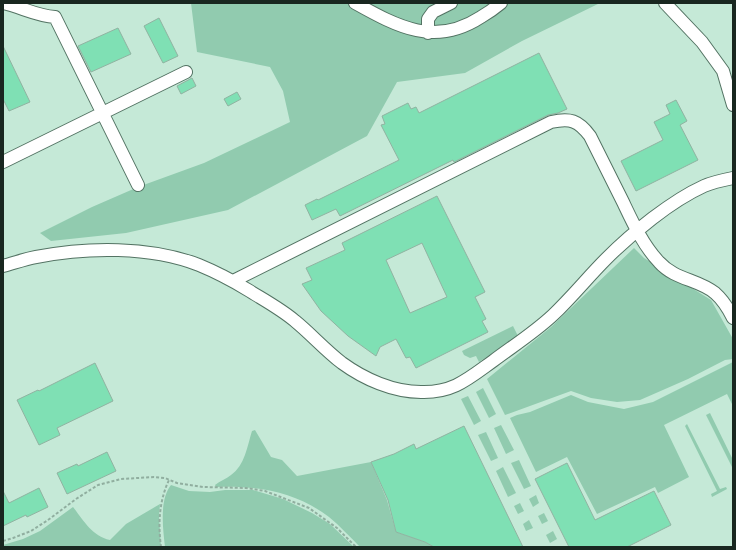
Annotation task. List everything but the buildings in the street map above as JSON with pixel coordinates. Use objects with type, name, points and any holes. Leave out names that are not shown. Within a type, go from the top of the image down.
[{"type":"street","points":[[3,3],[44,16],[56,17],[138,185]]},
{"type":"street","points":[[355,3],[393,23],[428,33],[454,30],[480,18],[501,3]]},
{"type":"street","points":[[428,33],[428,19],[433,12],[452,3]]},
{"type":"street","points":[[665,3],[702,42],[723,71],[732,97]]},
{"type":"street","points":[[3,162],[186,72]]},
{"type":"street","points":[[233,281],[551,122],[565,119],[576,122],[585,128],[647,247],[660,263],[673,274],[706,287],[715,293],[723,301],[733,318]]},
{"type":"street","points":[[3,266],[34,257],[71,251],[109,250],[148,253],[176,258],[199,265],[233,281],[267,301],[293,319],[343,364],[361,375],[382,385],[403,391],[435,392],[456,387],[524,339],[552,316],[605,260],[638,230],[688,195],[704,186],[733,178]]},
{"type":"path","points":[[3,541],[31,531],[98,485],[132,477],[154,477],[177,483],[203,487],[246,488],[265,491],[280,496],[309,508],[322,516],[356,547]]},
{"type":"path","points":[[161,547],[159,522],[163,493],[169,480]]},
{"type":"green space","points":[[191,3],[600,3],[522,41],[465,73],[397,82],[367,136],[228,210],[126,233],[51,241],[40,233],[92,207],[138,187],[204,163],[290,122],[283,91],[270,67],[197,52]]},
{"type":"green space","points":[[634,248],[644,258],[711,300],[733,339],[733,359],[725,360],[688,379],[640,400],[617,402],[591,398],[571,391],[505,415],[487,379],[551,327]]},
{"type":"green space","points":[[513,326],[518,336],[479,362],[476,356],[470,358],[464,355],[462,351]]},
{"type":"green space","points":[[733,362],[733,406],[727,394],[664,425],[689,477],[658,493],[655,487],[597,514],[567,457],[536,472],[510,418],[530,412],[571,395],[588,402],[624,409],[653,402]]},
{"type":"green space","points":[[483,388],[496,414],[489,418],[476,392]]},
{"type":"green space","points":[[468,396],[481,421],[474,425],[461,399]]},
{"type":"green space","points":[[710,413],[733,460],[733,469],[706,415]]},
{"type":"green space","points":[[687,424],[720,489],[726,487],[727,489],[712,497],[711,494],[717,491],[685,426]]},
{"type":"green space","points":[[501,425],[514,450],[506,454],[494,428]]},
{"type":"green space","points":[[255,430],[271,457],[282,460],[297,476],[371,462],[387,500],[396,532],[425,542],[434,547],[360,547],[329,517],[303,501],[261,489],[246,487],[216,487],[215,485],[236,471],[245,455],[252,431]]},
{"type":"green space","points":[[486,432],[498,458],[491,461],[478,435]]},
{"type":"green space","points":[[519,460],[531,486],[524,489],[511,463]]},
{"type":"green space","points":[[503,467],[516,493],[508,497],[496,471]]},
{"type":"green space","points":[[171,485],[189,491],[210,492],[225,490],[253,490],[283,499],[312,513],[330,524],[354,547],[165,547],[163,506],[167,491]]},
{"type":"green space","points":[[536,495],[539,503],[533,507],[529,499]]},
{"type":"green space","points":[[520,503],[524,511],[518,514],[514,506]]},
{"type":"green space","points":[[160,504],[159,516],[161,547],[3,547],[3,545],[23,539],[40,531],[73,507],[93,531],[110,540],[126,524]]},
{"type":"green space","points":[[544,513],[548,521],[542,524],[538,516]]},
{"type":"green space","points":[[529,520],[533,528],[526,531],[523,524]]},
{"type":"green space","points":[[553,531],[557,539],[550,543],[546,535]]}]
